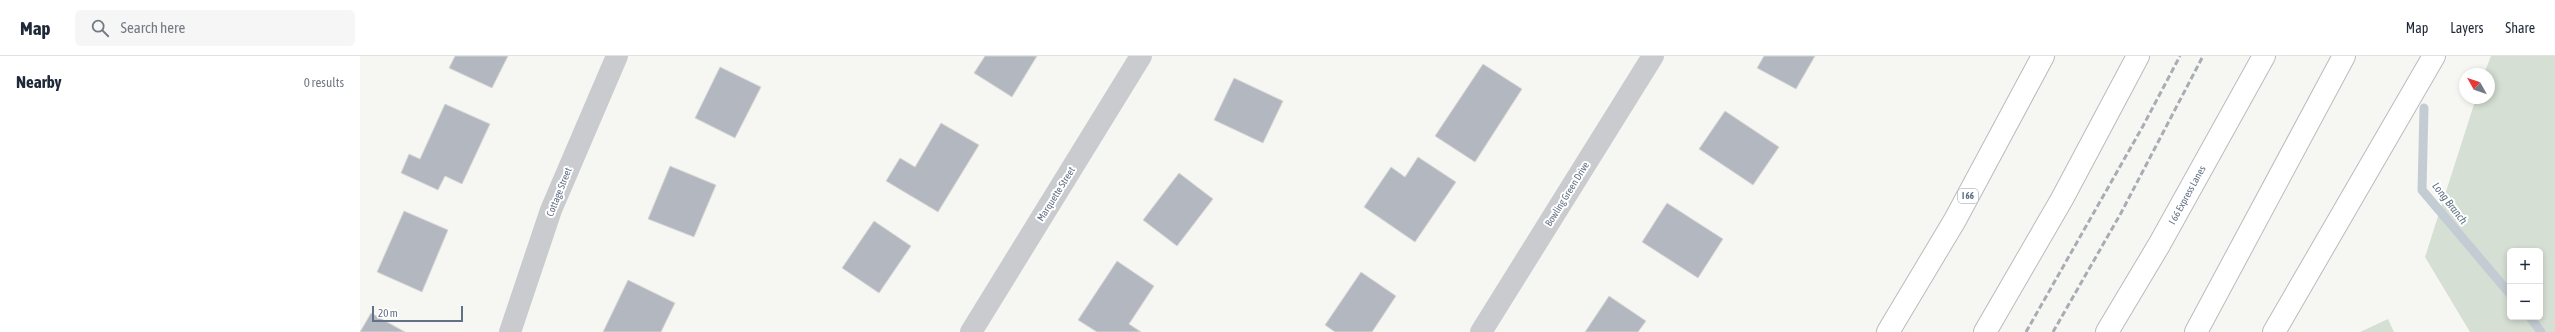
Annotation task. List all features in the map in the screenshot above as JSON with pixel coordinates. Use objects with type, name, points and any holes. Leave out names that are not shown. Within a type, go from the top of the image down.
[{"type":"highway","name":"I 66","points":[[1888,332],[1955,220],[2043,56]]},
{"type":"highway","points":[[1985,332],[2062,199],[2138,56]]},
{"type":"highway","name":"I 66 Express Lanes","points":[[2107,332],[2159,245],[2264,56]]},
{"type":"highway","points":[[2196,332],[2344,56]]},
{"type":"highway","points":[[2274,332],[2434,56]]},
{"type":"street","name":"Cottage Street","points":[[510,332],[551,210],[617,56]]},
{"type":"street","name":"Marquette Street","points":[[971,332],[1141,56]]},
{"type":"street","name":"Bowling Green Drive","points":[[1481,332],[1653,56]]},
{"type":"shaded area","points":[[2491,56],[2555,56],[2555,332],[2470,332],[2425,257],[2474,104],[2495,104],[2495,68],[2486,68]]},
{"type":"shaded area","points":[[2388,319],[2394,332],[2360,332]]},
{"type":"building","points":[[455,56],[508,56],[492,88],[449,68]]},
{"type":"building","points":[[985,56],[1037,56],[1012,97],[974,73]]},
{"type":"building","points":[[1764,56],[1815,56],[1796,89],[1757,68]]},
{"type":"building","points":[[1483,64],[1522,89],[1475,162],[1435,136]]},
{"type":"building","points":[[720,67],[761,87],[735,138],[695,118]]},
{"type":"building","points":[[1234,78],[1283,101],[1263,143],[1214,120]]},
{"type":"building","points":[[445,104],[490,124],[462,184],[445,176],[438,190],[401,173],[409,154],[420,159]]},
{"type":"building","points":[[1725,111],[1779,147],[1753,185],[1699,149]]},
{"type":"building","points":[[941,123],[979,145],[938,212],[886,181],[900,158],[915,167]]},
{"type":"building","points":[[1418,157],[1456,182],[1415,242],[1364,207],[1391,167],[1405,177]]},
{"type":"building","points":[[670,166],[716,185],[694,237],[648,219]]},
{"type":"building","points":[[1179,173],[1213,199],[1177,246],[1143,220]]},
{"type":"building","points":[[1667,203],[1723,239],[1698,278],[1642,242]]},
{"type":"building","points":[[404,211],[448,230],[422,292],[377,272]]},
{"type":"building","points":[[874,221],[911,246],[879,293],[842,268]]},
{"type":"building","points":[[1117,261],[1154,286],[1129,324],[1141,332],[1097,332],[1078,320]]},
{"type":"building","points":[[1361,272],[1396,296],[1372,332],[1335,332],[1325,325]]},
{"type":"building","points":[[628,280],[675,303],[661,332],[603,332]]},
{"type":"building","points":[[1609,296],[1646,321],[1638,332],[1585,332]]},
{"type":"building","points":[[371,313],[405,332],[360,332]]},
{"type":"waterway","name":"Long Branch","points":[[2424,108],[2422,190],[2507,290]]},
{"type":"waterway","name":"Long Branch","points":[[2532,320],[2541,332]]},
{"type":"railway","points":[[2026,332],[2143,126],[2180,56]]},
{"type":"railway","points":[[2053,332],[2121,213],[2203,56]]}]
